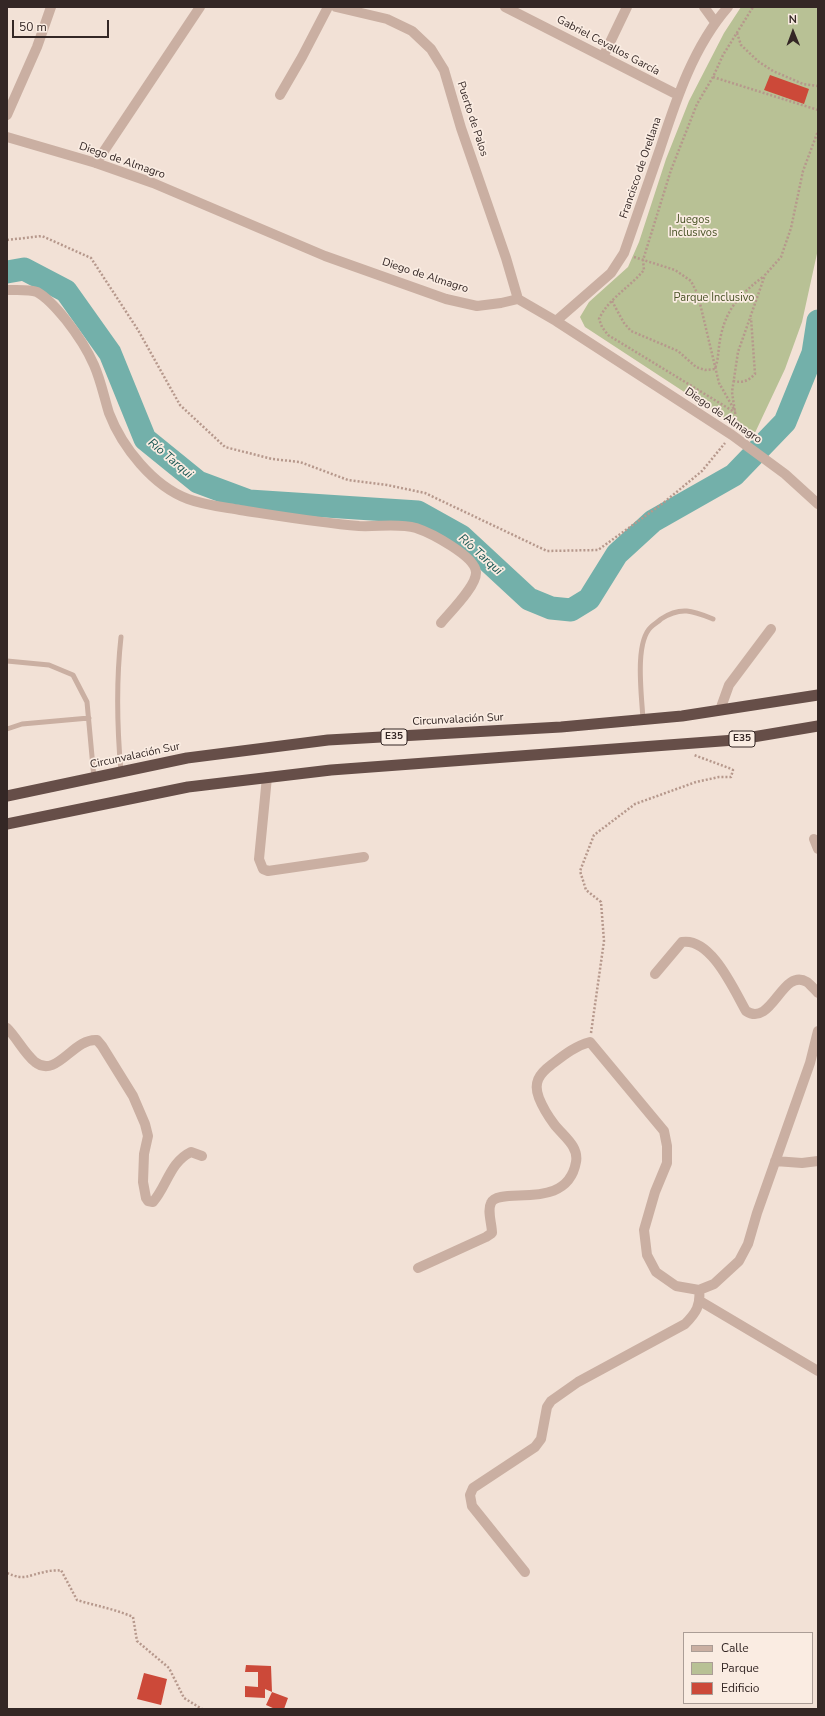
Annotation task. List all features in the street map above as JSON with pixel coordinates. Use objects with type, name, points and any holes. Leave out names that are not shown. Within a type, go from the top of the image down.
[{"type":"highway","name":"Circunvalación Sur","points":[[7,796],[187,758],[328,740],[561,727],[643,720],[682,716],[818,695]]},
{"type":"highway","name":"E35","points":[[7,824],[188,787],[267,777],[331,770],[735,740],[818,726]]},
{"type":"street","points":[[7,115],[37,47],[51,7]]},
{"type":"street","points":[[96,163],[200,7]]},
{"type":"street","points":[[280,95],[328,7]]},
{"type":"street","name":"Puerto de Palos","points":[[336,7],[387,19],[412,31],[432,49],[444,70],[461,128],[506,258],[518,299]]},
{"type":"street","name":"Gabriel Cevallos García","points":[[505,7],[678,95]]},
{"type":"street","points":[[603,57],[627,7]]},
{"type":"street","points":[[704,7],[715,22]]},
{"type":"street","name":"Francisco de Orellana","points":[[556,321],[611,273],[624,253],[678,95],[715,22],[728,7]]},
{"type":"street","name":"Diego de Almagro","points":[[7,137],[96,163],[153,183],[325,256],[446,299],[477,306],[518,299],[556,321],[732,435],[785,474],[818,504]]},
{"type":"street","points":[[7,290],[36,292],[56,308],[77,334],[94,365],[103,388],[109,412],[119,436],[156,480],[172,492],[190,500],[272,515],[360,526],[399,526],[416,529],[442,540],[461,553],[474,564],[476,573],[474,584],[441,623]]},
{"type":"street","points":[[720,710],[729,685],[771,629]]},
{"type":"street","points":[[267,777],[259,859],[263,870],[268,871],[364,857]]},
{"type":"street","points":[[814,839],[818,849]]},
{"type":"street","points":[[656,974],[682,942],[689,941],[698,945],[715,958],[746,1011],[750,1014],[756,1014],[768,1009],[789,983],[796,980],[807,982],[818,993]]},
{"type":"street","points":[[7,1028],[35,1062],[43,1066],[55,1064],[87,1041],[97,1040],[102,1046],[133,1096],[145,1124],[148,1136],[144,1154],[143,1182],[148,1201],[153,1202],[158,1197],[173,1168],[184,1155],[191,1152],[202,1156]]},
{"type":"street","points":[[418,1268],[492,1233],[490,1204],[493,1200],[504,1196],[528,1196],[558,1190],[572,1177],[576,1160],[575,1149],[544,1110],[538,1095],[536,1084],[541,1073],[567,1052],[580,1045],[590,1042],[664,1132],[667,1146],[666,1163],[644,1230],[647,1255],[656,1272],[676,1286],[699,1290],[714,1284],[739,1261],[748,1244],[775,1161],[810,1063],[818,1031]]},
{"type":"street","points":[[775,1161],[802,1163],[818,1161]]},
{"type":"street","points":[[525,1572],[472,1506],[470,1495],[474,1488],[535,1447],[541,1439],[547,1407],[551,1401],[578,1382],[685,1324],[695,1314],[700,1301],[699,1290]]},
{"type":"street","points":[[700,1301],[818,1371]]},
{"type":"lane","points":[[643,720],[640,665],[644,641],[650,627],[665,617],[682,610],[692,611],[713,619]]},
{"type":"lane","points":[[121,637],[118,666],[117,720],[121,772]]},
{"type":"lane","points":[[7,661],[49,665],[73,675],[87,702],[94,778]]},
{"type":"lane","points":[[7,729],[22,724],[89,718]]},
{"type":"path","points":[[736,413],[608,335],[602,327],[599,319],[603,310],[634,282],[644,270],[643,260],[680,148],[697,104],[714,77],[723,55],[753,7]]},
{"type":"path","points":[[737,33],[741,45],[759,62],[773,71],[803,84],[818,86]]},
{"type":"path","points":[[714,77],[818,110]]},
{"type":"path","points":[[715,369],[719,358],[718,348],[721,333],[730,309],[742,293],[765,275],[781,257],[791,228],[803,171],[818,131]]},
{"type":"path","points":[[7,240],[42,236],[91,258],[138,330],[180,405],[225,447],[272,459],[300,462],[348,480],[387,485],[425,493],[547,551],[598,550],[662,504],[702,471],[732,435],[738,427],[732,392],[738,352],[765,275]]},
{"type":"path","points":[[624,253],[675,270],[691,281],[698,296],[719,383],[736,413]]},
{"type":"path","points":[[612,301],[624,323],[631,331],[678,351],[696,367],[705,370],[715,369]]},
{"type":"path","points":[[733,381],[748,381],[755,374],[750,317]]},
{"type":"path","points":[[590,1042],[604,941],[601,902],[586,890],[580,871],[594,835],[635,804],[696,782],[719,777],[731,778],[733,770],[693,755]]},
{"type":"path","points":[[7,1573],[18,1578],[28,1578],[44,1572],[61,1570],[77,1600],[106,1609],[120,1611],[133,1617],[137,1641],[169,1668],[184,1698],[202,1709]]},
{"type":"green space","name":"Parque Inclusivo","points":[[741,7],[818,7],[818,249],[802,322],[785,369],[753,437],[585,327],[580,317],[589,302],[628,267],[639,242],[666,159],[689,101],[724,33]]},
{"type":"building","points":[[770,75],[809,89],[804,104],[764,90]]},
{"type":"building","points":[[246,1665],[271,1666],[272,1692],[265,1689],[265,1698],[245,1697],[245,1686],[258,1687],[258,1672],[245,1672]]},
{"type":"building","points":[[144,1673],[167,1679],[161,1705],[137,1699]]},
{"type":"building","points":[[272,1692],[288,1698],[284,1709],[275,1709],[266,1705]]},
{"type":"waterway","name":"Río Tarqui","points":[[7,272],[24,269],[66,291],[110,353],[145,439],[198,482],[249,501],[418,512],[461,536],[529,599],[551,608],[571,610],[589,599],[617,554],[653,521],[734,475],[785,422],[813,353],[818,321]]},
{"type":"park label","name":"Juegos Inclusivos","points":[[693,226]]}]
